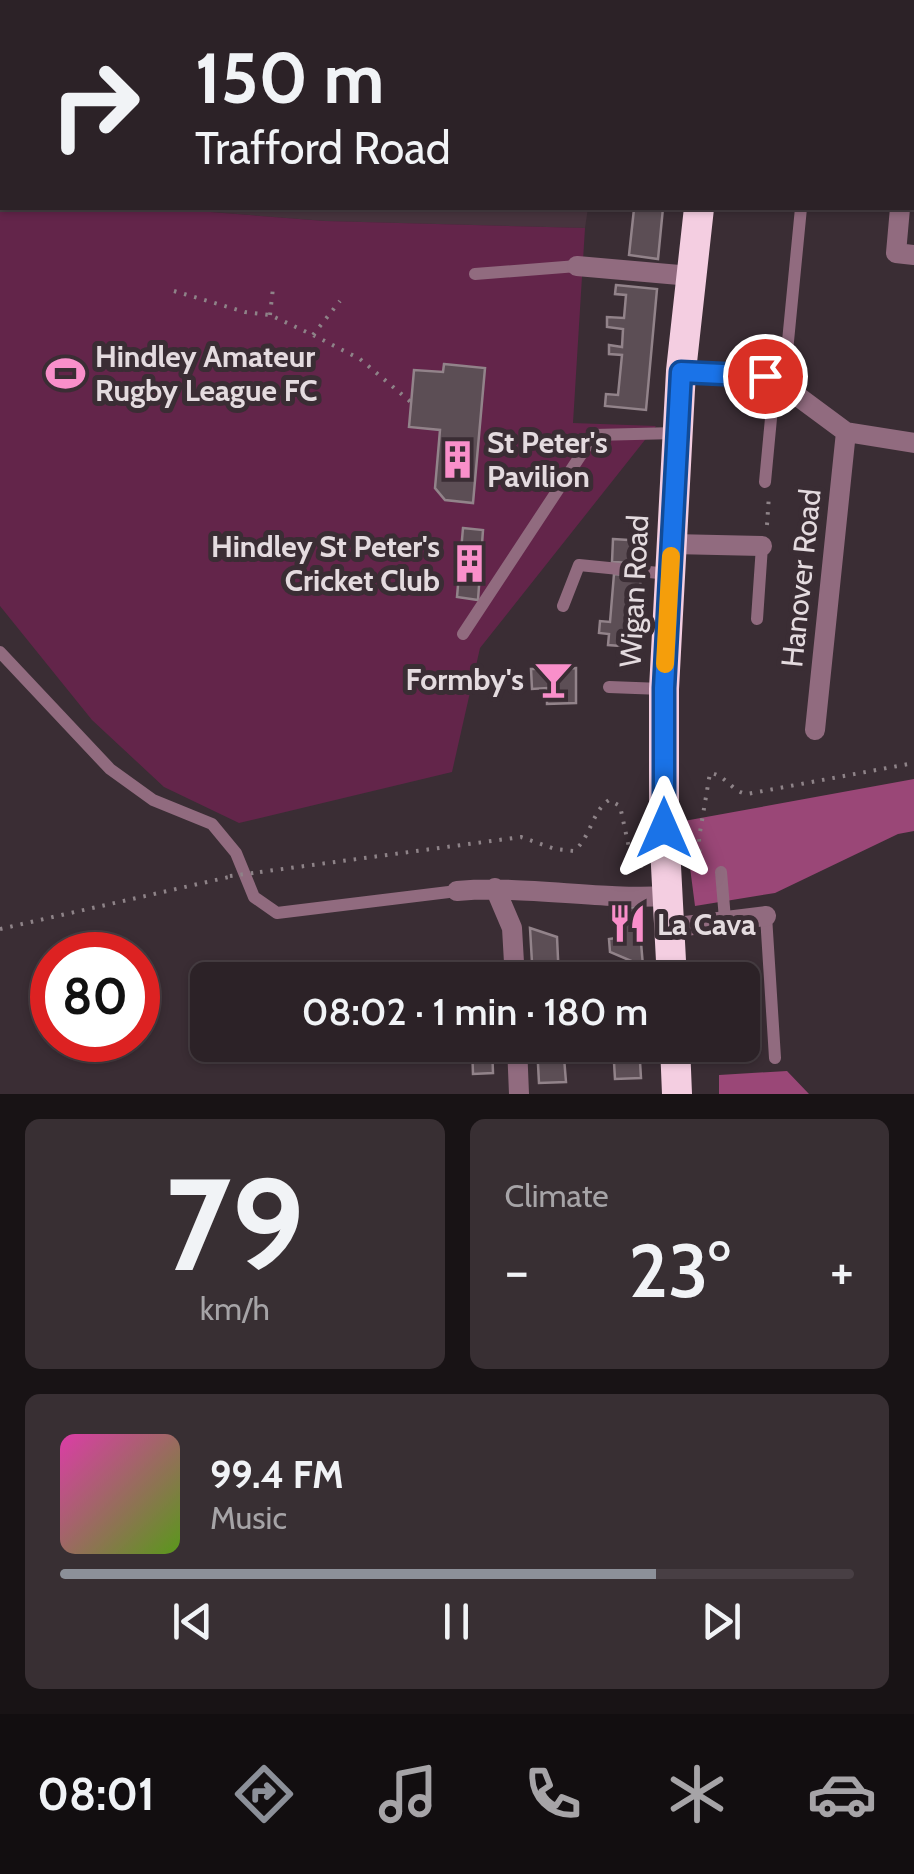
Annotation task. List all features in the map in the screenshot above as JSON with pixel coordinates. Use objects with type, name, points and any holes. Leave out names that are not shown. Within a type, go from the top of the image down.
[{"type":"highway","name":"Wigan Road","points":[[671,962],[666,896],[664,688],[681,372],[699,210]]},
{"type":"highway","points":[[676,1062],[677,1094]]},
{"type":"street","points":[[900,210],[896,253],[914,255]]},
{"type":"street","points":[[578,266],[690,276]]},
{"type":"street","points":[[681,372],[765,376],[780,381],[846,432],[914,442]]},
{"type":"street","name":"Hanover Road","points":[[793,732],[821,730],[846,432]]},
{"type":"street","points":[[670,559],[762,546]]},
{"type":"street","points":[[495,888],[512,928],[513,962]]},
{"type":"street","points":[[456,892],[495,888],[666,896]]},
{"type":"street","points":[[669,928],[766,916]]},
{"type":"street","points":[[518,1062],[520,1094]]},
{"type":"street","points":[[664,1094],[677,1094]]},
{"type":"lane","points":[[765,482],[772,397],[785,372],[801,210]]},
{"type":"lane","points":[[475,274],[578,266]]},
{"type":"lane","points":[[463,634],[594,435],[679,432]]},
{"type":"lane","points":[[756,619],[762,546]]},
{"type":"lane","points":[[563,606],[579,565],[670,559]]},
{"type":"lane","points":[[0,652],[110,769],[153,800],[212,824],[236,852],[254,897],[278,913],[456,892]]},
{"type":"lane","points":[[609,687],[664,688]]},
{"type":"lane","points":[[720,872],[726,919]]},
{"type":"lane","points":[[766,916],[774,1058]]},
{"type":"path","points":[[270,315],[273,288]]},
{"type":"path","points":[[174,292],[270,315],[313,335],[360,358],[412,403]]},
{"type":"path","points":[[313,335],[340,301]]},
{"type":"path","points":[[762,546],[769,486],[765,482]]},
{"type":"path","points":[[683,863],[700,862],[699,838],[710,773],[720,774],[747,794],[914,763]]},
{"type":"path","points":[[0,929],[230,876],[521,836],[555,849],[574,851],[585,842],[602,804],[610,800],[620,806],[633,866],[648,865]]},
{"type":"path","points":[[628,845],[638,844]]},
{"type":"shaded area","points":[[0,210],[185,210],[325,221],[585,228],[573,423],[656,426],[480,648],[452,772],[239,823],[164,787],[92,720],[0,606]]},
{"type":"shaded area","points":[[185,210],[588,210],[585,228],[325,221]]},
{"type":"shaded area","points":[[914,779],[914,831],[898,834],[775,893],[695,906],[684,821]]},
{"type":"shaded area","points":[[787,1071],[809,1094],[719,1094],[719,1075]]},
{"type":"building","points":[[634,210],[663,210],[658,259],[629,255]]},
{"type":"building","points":[[616,285],[657,289],[646,410],[605,406],[606,394],[618,395],[622,355],[609,354],[609,345],[622,347],[623,329],[607,327],[607,317],[624,318],[626,295],[615,294]]},
{"type":"building","name":"St Peter's Pavilion","points":[[444,364],[485,368],[473,503],[445,500],[435,488],[440,430],[409,427],[414,370],[443,372]]},
{"type":"building","name":"Hindley St Peter's Cricket Club","points":[[463,528],[483,530],[478,600],[457,597]]},
{"type":"building","points":[[613,539],[644,541],[643,554],[637,554],[636,563],[612,562]]},
{"type":"building","points":[[614,574],[641,577],[634,647],[608,645],[609,634],[599,633],[600,621],[610,622]]},
{"type":"building","name":"Formby's","points":[[576,668],[576,703],[547,704],[547,688],[532,689],[531,669]]},
{"type":"building","name":"La Cava","points":[[638,907],[643,962],[610,952],[609,939],[616,938],[614,909]]},
{"type":"building","points":[[530,928],[557,937],[558,962],[532,962]]},
{"type":"building","points":[[473,1062],[493,1062],[493,1073],[473,1074]]},
{"type":"building","points":[[538,1062],[564,1062],[566,1082],[539,1083]]},
{"type":"building","points":[[614,1062],[640,1062],[641,1078],[615,1079]]},
{"type":"slow traffic","points":[[665,664],[671,556]]},
{"type":"place","name":"Hindley Amateur Rugby League FC","points":[[65,373]]},
{"type":"place","name":"St Peter's Pavilion","points":[[457,459]]},
{"type":"place","name":"Hindley St Peter's Cricket Club","points":[[470,563]]},
{"type":"place","name":"Formby's","points":[[554,679]]},
{"type":"place","name":"La Cava","points":[[627,924]]},
{"type":"route","points":[[664,828],[664,688],[681,372],[765,376]]}]
